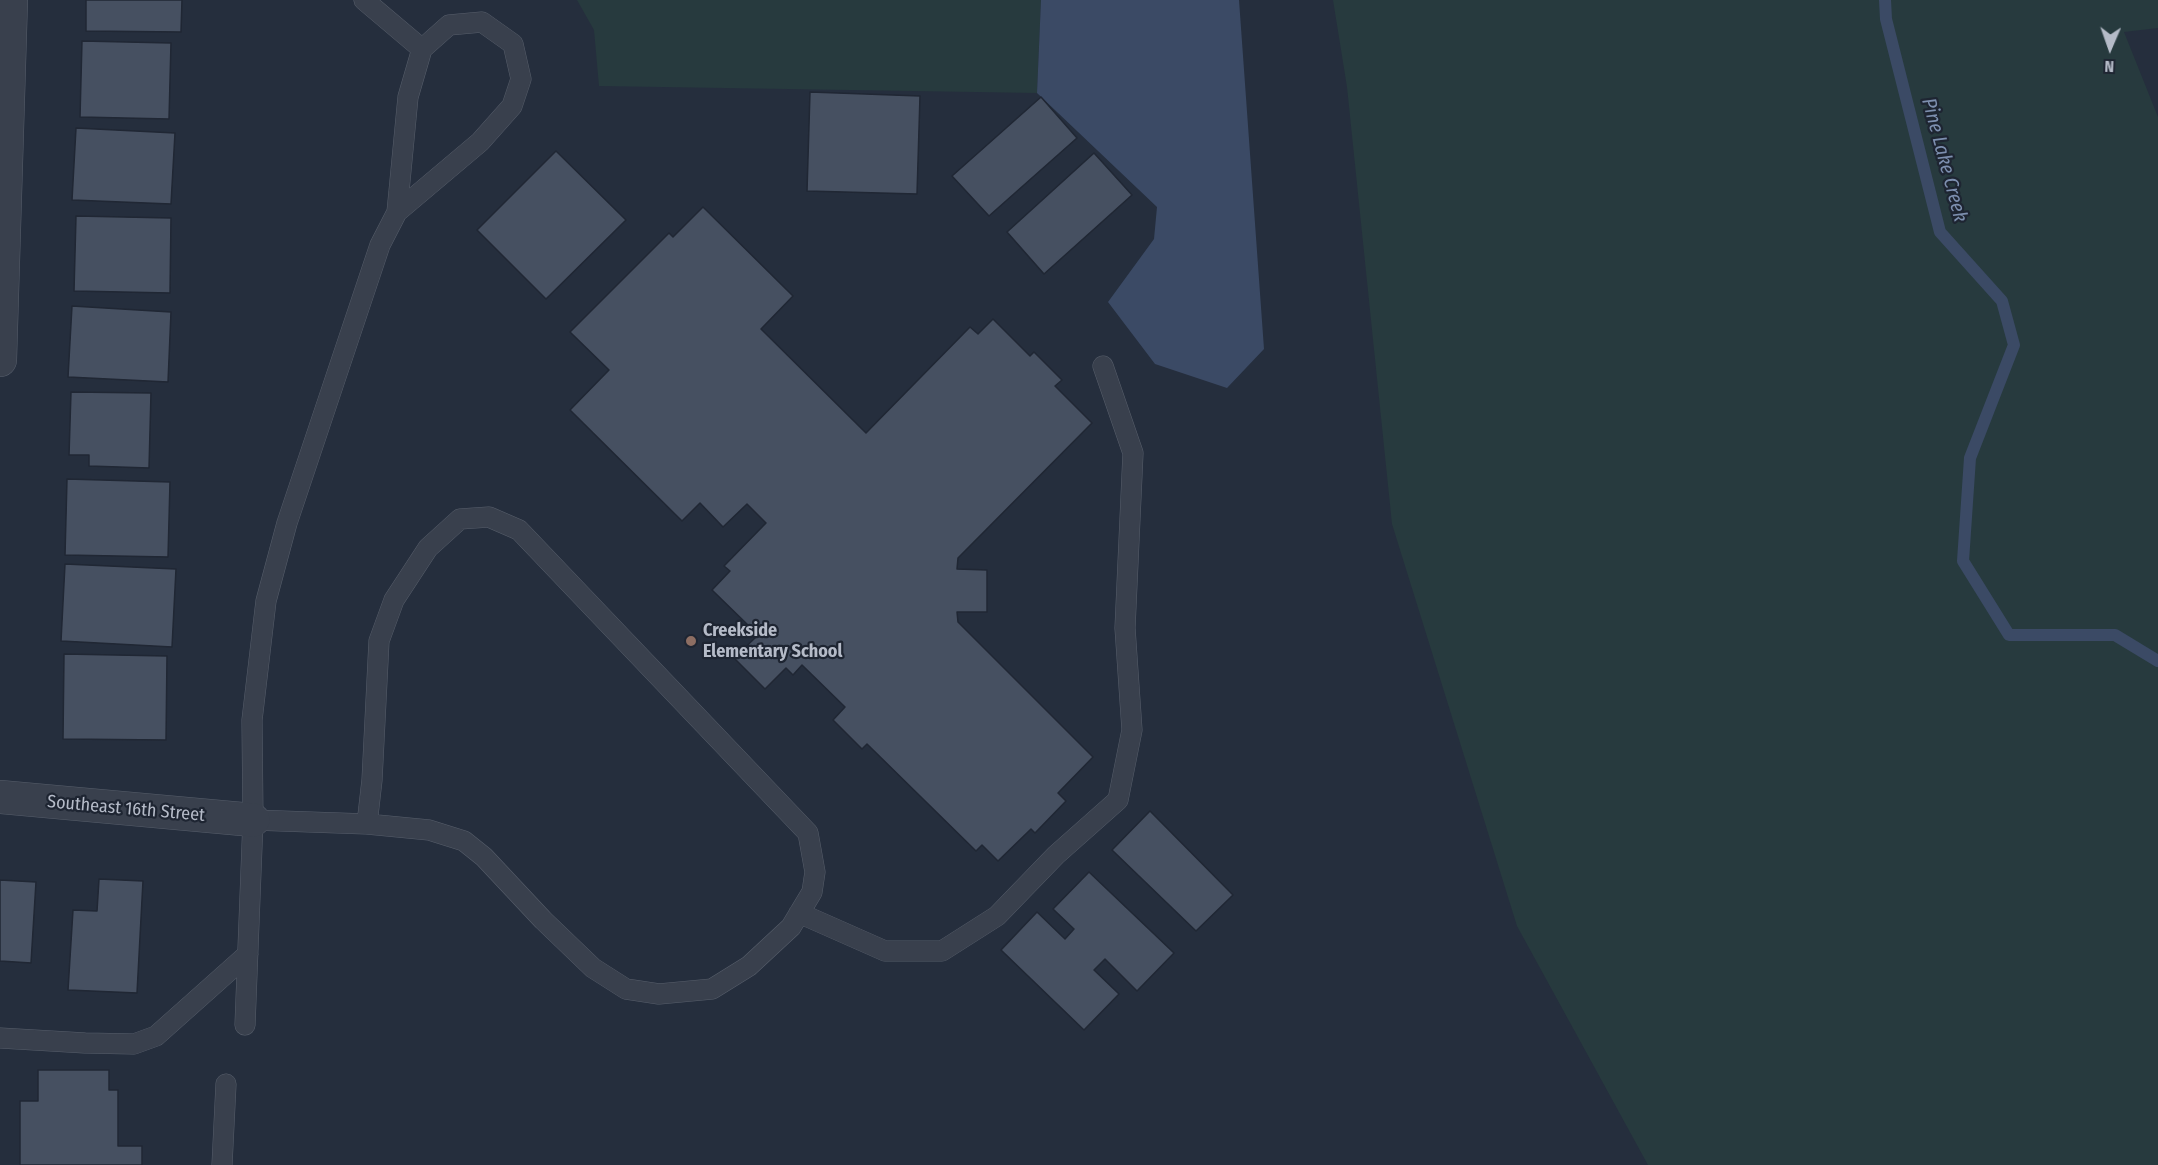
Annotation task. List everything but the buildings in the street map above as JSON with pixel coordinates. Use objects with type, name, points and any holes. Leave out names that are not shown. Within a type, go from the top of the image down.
[{"type":"street","points":[[0,360],[4,65],[10,0]]},
{"type":"street","name":"Southeast 16th Street","points":[[0,797],[253,820]]},
{"type":"lane","points":[[364,0],[422,49]]},
{"type":"lane","points":[[245,1025],[253,820],[252,720],[266,602],[298,490],[380,246],[397,212],[408,97],[422,49],[449,25],[482,22],[513,44],[521,79],[512,106],[480,142],[397,212]]},
{"type":"lane","points":[[800,913],[885,951],[942,951],[998,916],[1056,855],[1118,800],[1132,729],[1125,628],[1133,453],[1103,366]]},
{"type":"lane","points":[[253,820],[368,824],[429,830],[464,841],[484,856],[543,920],[592,968],[626,989],[659,994],[712,989],[749,966],[791,927],[812,892],[815,872],[808,833],[519,530],[489,517],[460,519],[428,548],[394,600],[379,641],[368,824]]},
{"type":"lane","points":[[0,1038],[134,1044],[156,1036],[248,954]]},
{"type":"lane","points":[[222,1165],[226,1084]]},
{"type":"green space","points":[[577,0],[1041,0],[1037,93],[599,86],[594,30]]},
{"type":"green space","points":[[1333,0],[2158,0],[2158,28],[2124,32],[2158,117],[2158,1165],[1648,1165],[1517,926],[1392,524],[1347,87]]},
{"type":"water","points":[[1041,0],[1239,0],[1264,349],[1227,388],[1155,364],[1108,302],[1154,239],[1157,207],[1037,93]]},
{"type":"waterway","name":"Pine Lake Creek","points":[[1885,0],[1886,19],[1940,232],[2002,301],[2014,345],[1970,458],[1963,561],[2009,635],[2115,635],[2158,661]]},
{"type":"place","name":"Creekside Elementary School","points":[[691,641]]}]
